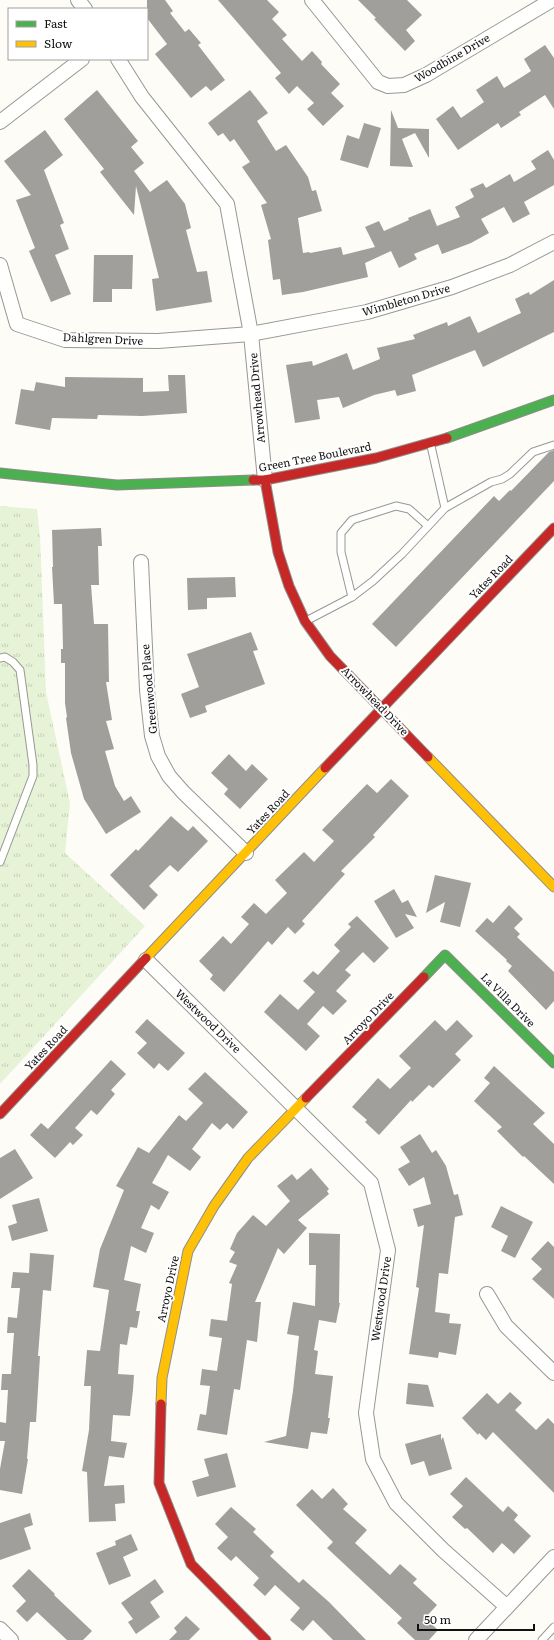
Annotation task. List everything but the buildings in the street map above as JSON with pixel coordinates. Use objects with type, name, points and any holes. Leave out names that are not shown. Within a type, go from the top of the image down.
[{"type":"street","points":[[78,0],[84,8]]},
{"type":"street","name":"Woodbine Drive","points":[[312,0],[378,82],[388,86],[404,86],[426,75],[552,0]]},
{"type":"street","points":[[0,122],[81,60]]},
{"type":"street","name":"Arrowhead Drive","points":[[119,60],[142,97],[227,204],[251,334],[265,480],[272,524],[279,558],[306,621],[330,656],[554,887]]},
{"type":"street","name":"Wimbleton Drive","points":[[251,334],[367,312],[452,287],[510,265],[554,242]]},
{"type":"street","name":"Dahlgren Drive","points":[[0,265],[17,324],[65,340],[158,341],[251,334]]},
{"type":"street","name":"Green Tree Boulevard","points":[[0,474],[116,484],[265,480],[376,458],[430,444],[554,400]]},
{"type":"street","name":"Yates Road","points":[[0,1114],[382,708],[554,528]]},
{"type":"street","name":"Greenwood Place","points":[[141,562],[147,690],[152,736],[158,756],[169,776],[182,792],[246,853]]},
{"type":"street","name":"La Villa Drive","points":[[445,955],[554,1063]]},
{"type":"street","name":"Arroyo Drive","points":[[266,1640],[190,1564],[160,1484],[162,1378],[188,1251],[214,1206],[248,1158],[445,955]]},
{"type":"street","name":"Westwood Drive","points":[[146,960],[371,1183],[388,1250],[366,1413],[373,1459],[396,1503],[443,1550],[507,1607]]},
{"type":"street","points":[[487,1294],[506,1326],[554,1373]]},
{"type":"street","points":[[476,1640],[554,1557]]},
{"type":"street","points":[[0,1629],[11,1640]]},
{"type":"lane","points":[[430,444],[445,508]]},
{"type":"lane","points":[[306,621],[352,597],[373,581],[402,554],[445,508],[491,482],[502,479],[533,452],[554,445]]},
{"type":"lane","points":[[352,597],[340,552],[340,533],[352,520],[396,506],[409,509],[428,526]]},
{"type":"lane","points":[[0,658],[5,657],[13,662],[20,670],[33,765],[33,776],[0,862]]},
{"type":"lane","points":[[542,1640],[554,1627]]},
{"type":"green space","points":[[0,506],[37,509],[40,536],[46,692],[70,803],[65,853],[145,926],[0,1084]]},
{"type":"traffic: fast","points":[[447,438],[554,400]]},
{"type":"traffic: fast","points":[[0,473],[117,485],[253,480]]},
{"type":"traffic: fast","points":[[424,977],[445,955],[554,1063]]},
{"type":"traffic: slow","points":[[428,757],[554,887]]},
{"type":"traffic: slow","points":[[146,958],[325,768]]},
{"type":"traffic: slow","points":[[161,1404],[162,1378],[188,1251],[214,1206],[248,1158],[306,1098]]},
{"type":"traffic: jam","points":[[253,480],[265,480],[376,458],[447,438]]},
{"type":"traffic: jam","points":[[265,480],[278,552],[289,586],[305,621],[330,656],[428,757]]},
{"type":"traffic: jam","points":[[325,768],[554,528]]},
{"type":"traffic: jam","points":[[0,1114],[146,958]]},
{"type":"traffic: jam","points":[[306,1098],[424,977]]},
{"type":"traffic: jam","points":[[161,1404],[159,1483],[191,1564],[266,1640]]}]
